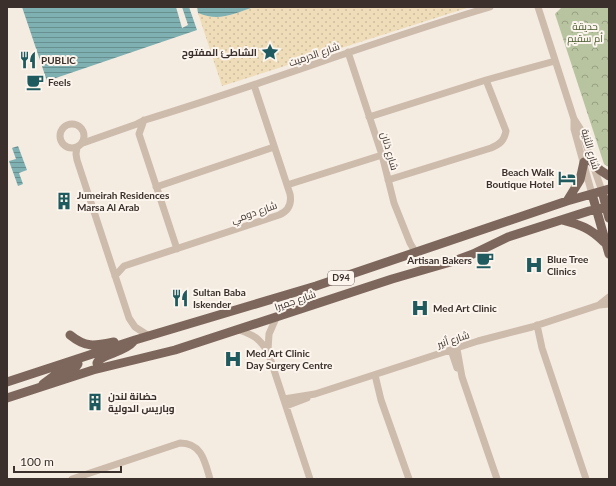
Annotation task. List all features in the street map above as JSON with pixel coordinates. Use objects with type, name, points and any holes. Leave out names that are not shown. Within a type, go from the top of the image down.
[{"type":"main road","points":[[567,201],[580,180],[588,162],[609,176]]},
{"type":"main road","name":"شارع جميرا","points":[[7,382],[135,340],[316,286],[567,201],[605,190]]},
{"type":"main road","name":"شارع الثنية","points":[[605,190],[609,218]]},
{"type":"main road","name":"شارع الثنية","points":[[592,194],[609,254]]},
{"type":"main road","name":"شارع جميرا","points":[[7,398],[98,368],[175,350],[239,330],[392,278],[454,261],[473,254],[508,237],[596,209],[607,207]]},
{"type":"main road","points":[[562,220],[586,227],[605,243]]},
{"type":"main road","points":[[70,335],[83,344],[92,346],[124,339],[135,340]]},
{"type":"main road","points":[[98,368],[97,363],[100,359],[124,350],[135,340]]},
{"type":"main road","points":[[41,386],[51,377],[75,368],[78,364],[77,359]]},
{"type":"street","name":"شارع الدرميت","points":[[144,120],[140,123],[70,148],[63,145],[60,139],[60,132],[66,125],[74,124],[80,126],[83,131],[98,133],[137,120],[144,120],[199,104],[348,52],[490,7]]},
{"type":"street","name":"شارع الثنية","points":[[538,7],[574,119],[574,129],[588,162],[605,190]]},
{"type":"street","name":"شارع ذنان","points":[[348,52],[382,155],[394,203],[408,240],[416,253]]},
{"type":"street","points":[[369,117],[486,80],[556,61]]},
{"type":"street","points":[[388,180],[501,144],[506,131],[486,80]]},
{"type":"street","name":"شارع دومي","points":[[115,276],[124,266],[283,214],[288,208],[290,201],[287,185],[254,85]]},
{"type":"street","points":[[144,120],[139,134],[177,248]]},
{"type":"street","points":[[126,128],[139,134]]},
{"type":"street","points":[[83,131],[84,136],[76,154],[76,160],[130,321],[149,336]]},
{"type":"street","points":[[156,187],[274,147]]},
{"type":"street","points":[[287,185],[382,155]]},
{"type":"street","name":"شارع الثنية","points":[[588,162],[592,194]]},
{"type":"street","points":[[110,262],[124,266]]},
{"type":"street","name":"شارع أنير","points":[[599,305],[609,298]]},
{"type":"street","name":"شارع أنير","points":[[285,403],[308,398],[314,394],[478,341],[535,326],[599,305],[609,304]]},
{"type":"street","points":[[268,352],[269,334],[276,318]]},
{"type":"street","points":[[535,326],[586,479]]},
{"type":"street","points":[[239,330],[258,338],[268,352],[310,479]]},
{"type":"street","points":[[454,349],[457,367],[462,377],[497,479]]},
{"type":"street","points":[[372,376],[409,479]]},
{"type":"street","points":[[72,479],[180,443],[190,444],[198,449],[204,459],[210,479]]},
{"type":"green space","name":"حديقة أم سقيم","points":[[562,7],[609,7],[609,167],[604,164],[555,14]]},
{"type":"sand","name":"الشاطئ المفتوح","points":[[254,7],[470,7],[222,86],[198,13],[206,16],[220,17]]},
{"type":"water","points":[[22,7],[189,7],[197,30],[47,81]]},
{"type":"water","points":[[197,7],[254,7],[226,16],[213,17],[198,13]]},
{"type":"water","points":[[18,146],[27,170],[19,173],[23,184],[18,186],[9,161],[16,159],[12,148]]},
{"type":"pier","points":[[176,7],[182,7],[188,25],[182,28]]},
{"type":"place","name":"الشاطئ المفتوح","points":[[270,52]]},
{"type":"place","name":"PUBLIC","points":[[28,60]]},
{"type":"place","name":"Feels","points":[[35,82]]},
{"type":"place","name":"Beach Walk Boutique Hotel","points":[[567,178]]},
{"type":"place","name":"Jumeirah Residences Marsa Al Arab","points":[[64,201]]},
{"type":"place","name":"Artisan Bakers","points":[[485,260]]},
{"type":"place","name":"Blue Tree Clinics","points":[[534,265]]},
{"type":"place","name":"Sultan Baba Iskender","points":[[180,298]]},
{"type":"place","name":"Med Art Clinic","points":[[420,308]]},
{"type":"place","name":"Med Art Clinic Day Surgery Centre","points":[[233,359]]},
{"type":"place","name":"حضانة لندن وباريس الدولية","points":[[95,402]]}]
